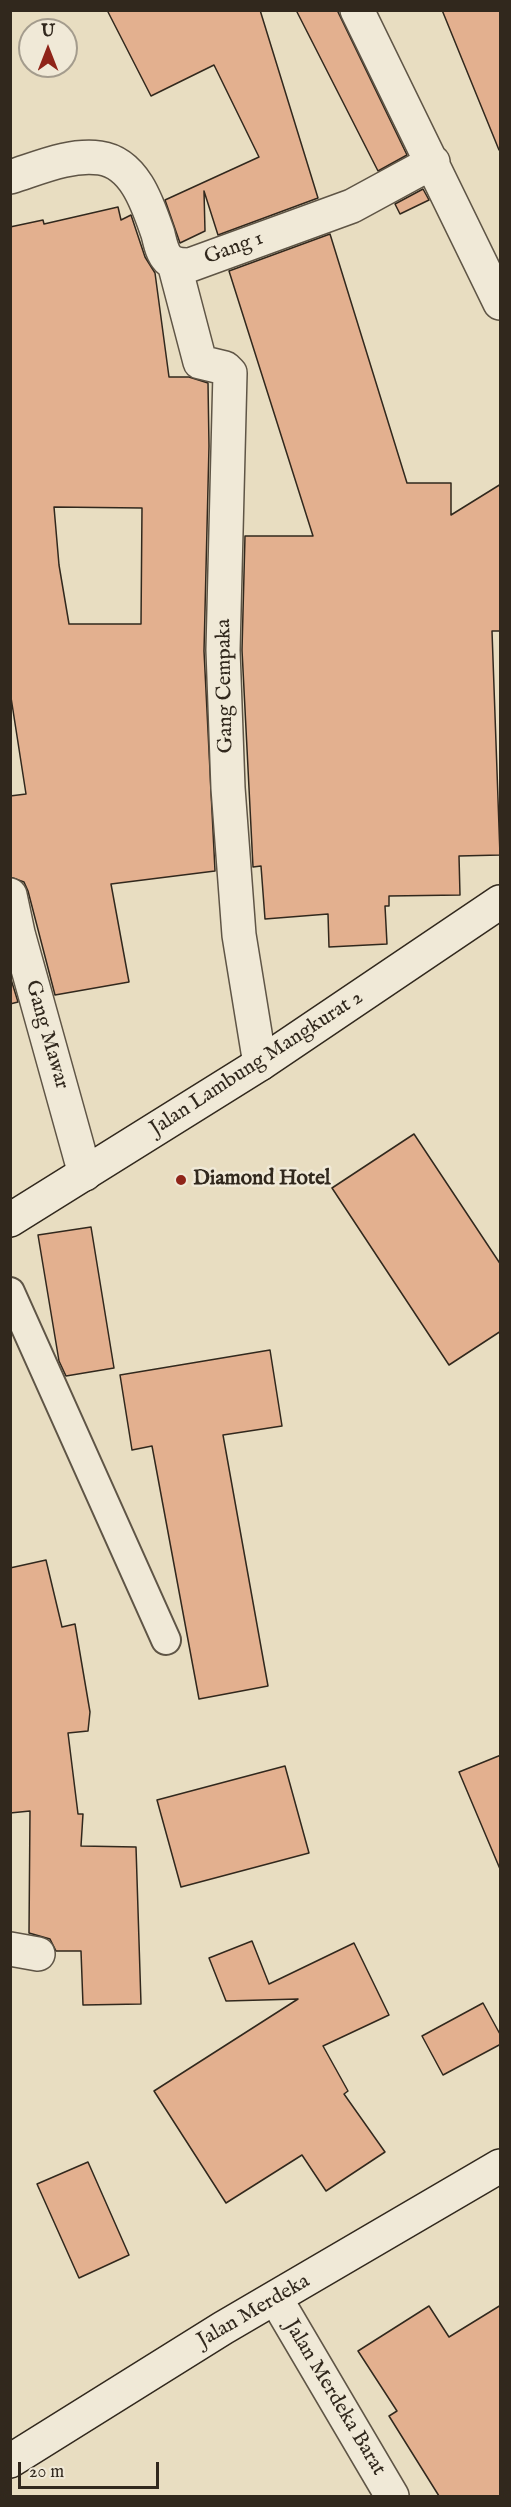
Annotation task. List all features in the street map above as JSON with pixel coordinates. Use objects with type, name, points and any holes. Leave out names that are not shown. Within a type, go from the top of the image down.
[{"type":"street","points":[[357,10],[434,162],[501,303]]},
{"type":"street","name":"Gang 1","points":[[10,177],[69,159],[102,158],[115,164],[126,171],[138,186],[149,208],[166,257],[174,263],[190,265],[352,206],[434,162]]},
{"type":"street","name":"Gang Cempaka","points":[[174,263],[200,362],[225,368],[230,373],[223,650],[228,788],[239,935],[260,1064]]},
{"type":"street","name":"Gang Mawar","points":[[10,895],[18,933],[85,1174]]},
{"type":"street","name":"Jalan Lambung Mangkurat 2","points":[[10,1221],[260,1064],[501,902]]},
{"type":"street","name":"Jalan Merdeka","points":[[10,2461],[223,2328],[501,2166]]},
{"type":"street","name":"Jalan Merdeka Barat","points":[[276,2299],[392,2496]]},
{"type":"lane","points":[[10,1292],[166,1640]]},
{"type":"building","points":[[107,10],[260,10],[318,198],[218,235],[204,191],[205,231],[180,243],[165,200],[259,157],[214,65],[151,96]]},
{"type":"building","points":[[296,10],[337,10],[407,155],[378,171]]},
{"type":"building","points":[[442,10],[501,10],[501,149],[499,150]]},
{"type":"building","points":[[423,189],[429,200],[400,214],[395,204]]},
{"type":"building","points":[[118,207],[121,220],[131,215],[145,257],[155,273],[169,377],[189,377],[208,383],[209,446],[204,651],[215,871],[111,884],[129,982],[55,995],[28,891],[24,882],[10,877],[10,796],[26,794],[10,691],[10,227],[43,220],[44,224]],"holes":[[[54,507],[142,508],[141,624],[69,624],[59,565]]]},
{"type":"building","points":[[330,234],[407,483],[451,483],[451,515],[501,484],[501,631],[492,631],[500,855],[459,856],[460,895],[389,896],[389,906],[385,906],[387,944],[329,947],[328,914],[265,919],[261,866],[253,867],[242,650],[245,536],[313,536],[229,271]]},
{"type":"building","points":[[10,976],[18,1002],[10,1004]]},
{"type":"building","points":[[414,1134],[501,1265],[501,1331],[449,1365],[332,1188]]},
{"type":"building","points":[[91,1227],[114,1368],[66,1376],[59,1361],[38,1235]]},
{"type":"building","points":[[270,1350],[282,1426],[223,1435],[268,1686],[199,1699],[152,1446],[132,1450],[120,1375]]},
{"type":"building","points":[[46,1560],[62,1627],[75,1624],[90,1712],[88,1731],[68,1733],[78,1814],[83,1814],[81,1846],[136,1847],[141,2004],[83,2005],[81,1951],[56,1951],[50,1939],[29,1933],[30,1811],[10,1813],[10,1568]]},
{"type":"building","points":[[501,1755],[501,1869],[500,1869],[459,1772]]},
{"type":"building","points":[[285,1766],[309,1853],[181,1887],[157,1800]]},
{"type":"building","points":[[252,1941],[269,1984],[354,1943],[389,2015],[323,2046],[348,2091],[344,2094],[385,2152],[326,2191],[302,2155],[226,2203],[154,2091],[298,1999],[226,2001],[209,1958]]},
{"type":"building","points":[[483,2003],[501,2036],[501,2044],[443,2075],[422,2036]]},
{"type":"building","points":[[88,2162],[129,2255],[79,2278],[37,2184]]},
{"type":"building","points":[[501,2305],[501,2496],[439,2496],[389,2416],[397,2411],[358,2351],[429,2306],[449,2337]]},
{"type":"place","name":"Diamond Hotel","points":[[181,1180]]}]
